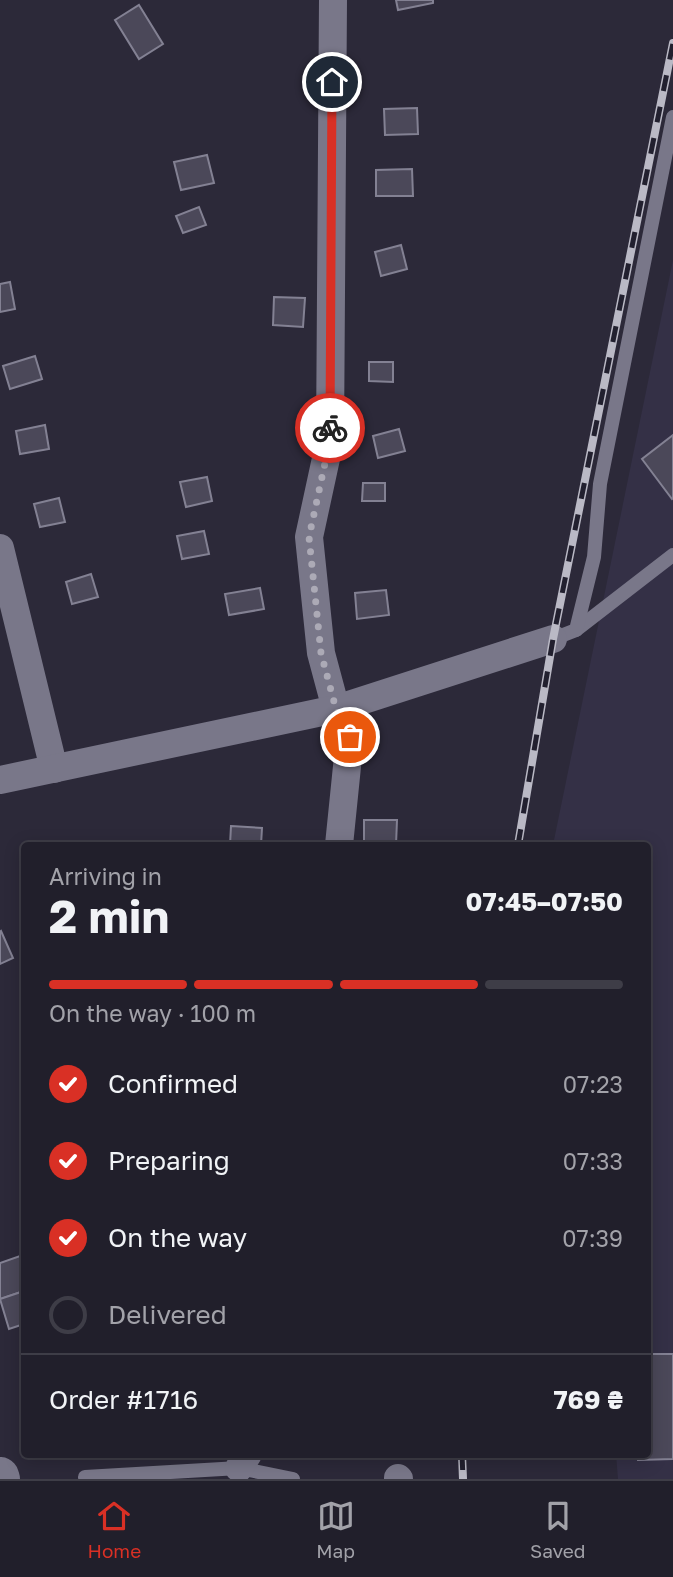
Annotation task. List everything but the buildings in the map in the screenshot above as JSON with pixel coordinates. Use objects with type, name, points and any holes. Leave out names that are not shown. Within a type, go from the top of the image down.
[{"type":"street","points":[[333,0],[330,440],[309,537],[321,653],[336,709],[350,737],[339,842]]},
{"type":"street","points":[[0,548],[54,769]]},
{"type":"street","points":[[0,780],[336,709],[565,635]]},
{"type":"lane","points":[[565,635],[594,557],[600,484],[673,117]]},
{"type":"lane","points":[[565,635],[673,555]]},
{"type":"lane","points":[[85,1477],[244,1461],[293,1479]]},
{"type":"shaded area","points":[[673,260],[673,1479],[618,1479],[616,1458],[651,1458],[651,842],[554,842]]},
{"type":"railway","points":[[519,842],[553,639],[673,43]]},
{"type":"railway","points":[[462,1458],[463,1479]]},
{"type":"way so far","points":[[330,428],[330,440],[309,537],[321,653],[336,709],[350,737]]},
{"type":"route","points":[[330,428],[332,82]]}]
